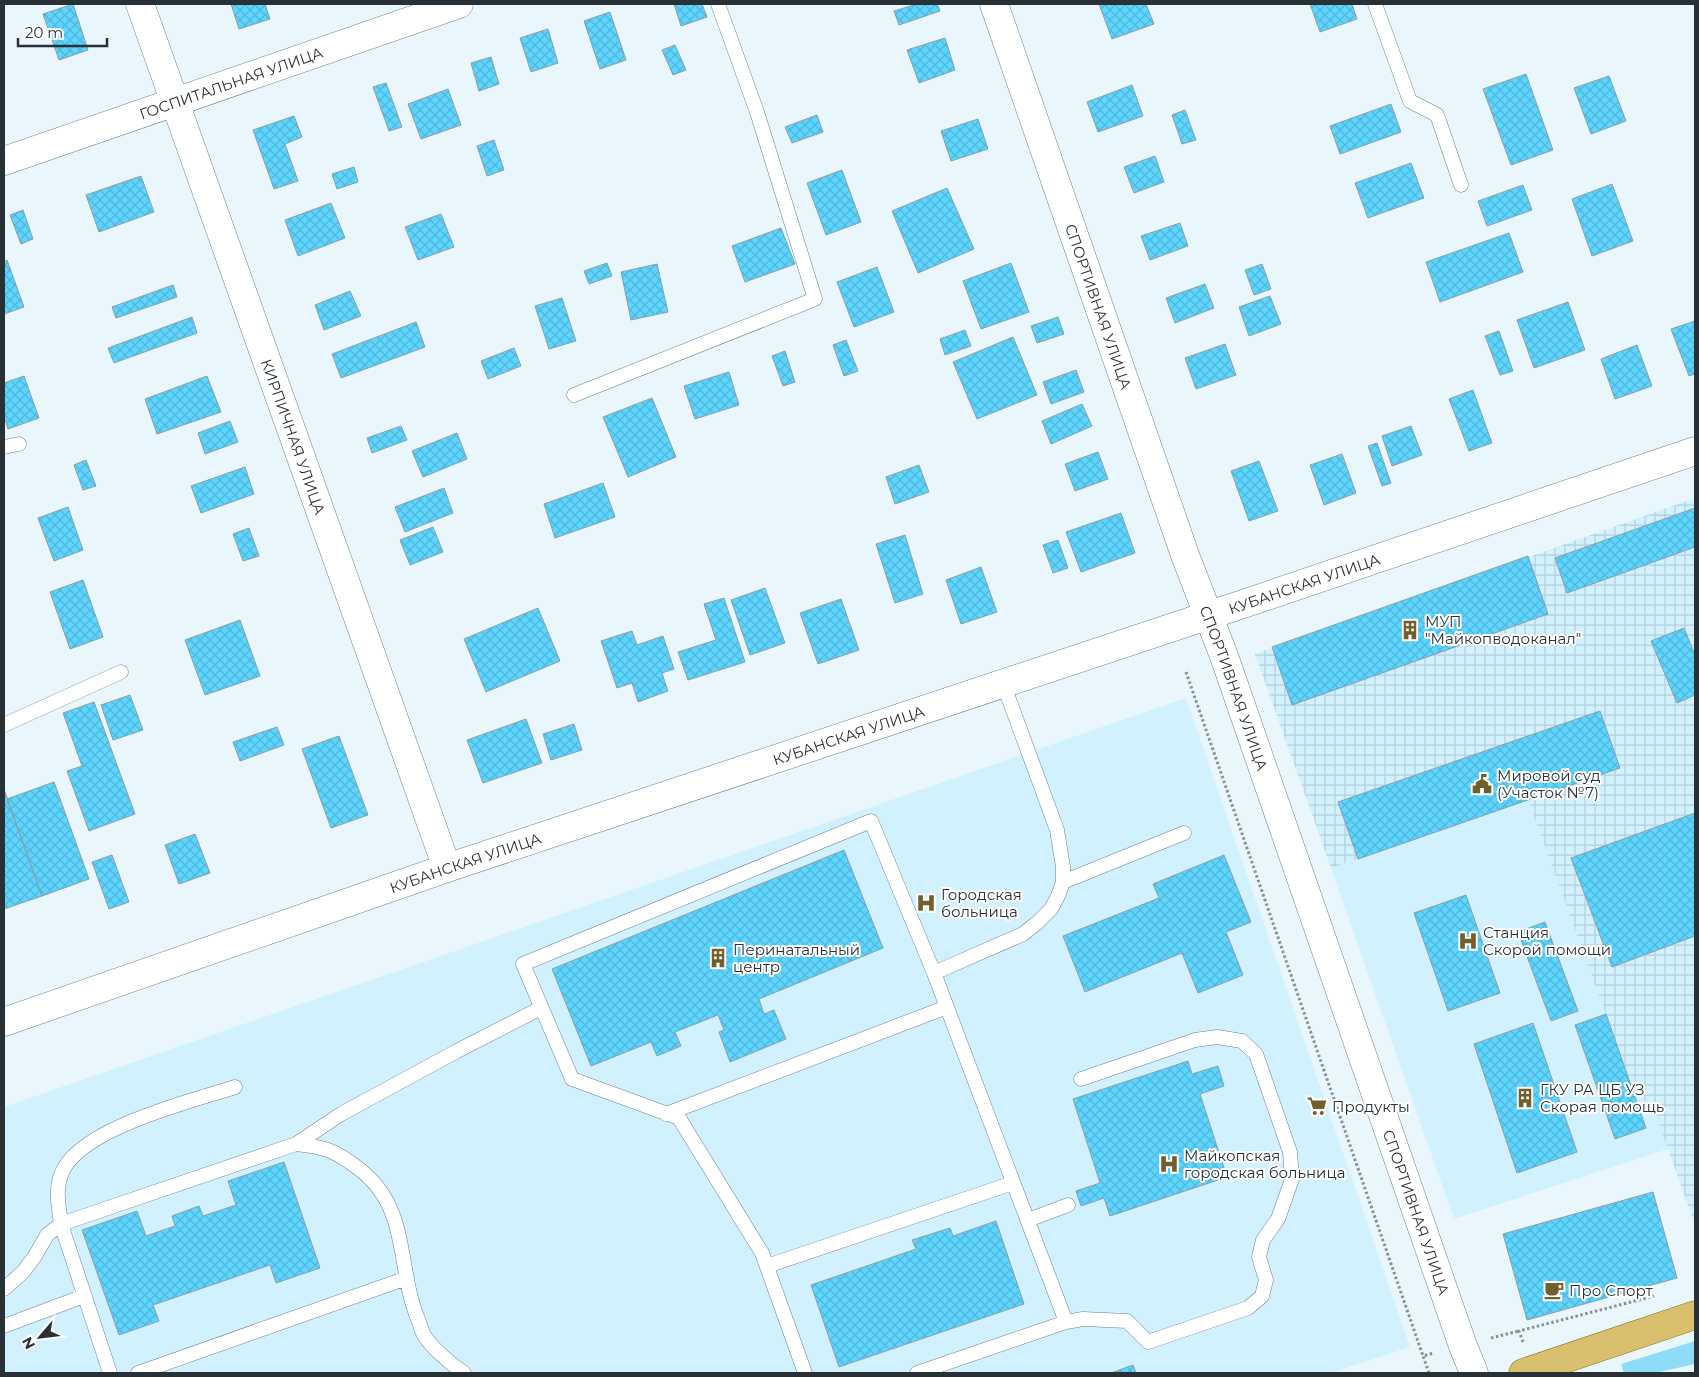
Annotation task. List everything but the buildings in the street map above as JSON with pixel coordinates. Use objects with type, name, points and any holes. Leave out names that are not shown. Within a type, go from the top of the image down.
[{"type":"main road","points":[[1528,1372],[1695,1316]]},
{"type":"street","name":"КИРПИЧНАЯ УЛИЦА","points":[[140,4],[447,868]]},
{"type":"street","name":"ГОСПИТАЛЬНАЯ УЛИЦА","points":[[4,161],[458,4]]},
{"type":"street","name":"СПОРТИВНАЯ УЛИЦА","points":[[994,4],[1185,555],[1209,616],[1474,1373]]},
{"type":"street","name":"КУБАНСКАЯ УЛИЦА","points":[[4,1022],[447,868],[1209,616],[1695,451]]},
{"type":"lane","points":[[574,394],[814,299],[757,112],[718,4]]},
{"type":"lane","points":[[1375,4],[1410,101],[1437,115],[1461,186]]},
{"type":"lane","points":[[4,447],[19,444]]},
{"type":"lane","points":[[4,725],[121,672]]},
{"type":"lane","points":[[934,973],[1022,934],[1051,909],[1063,882],[1063,867],[1057,830],[1002,683]]},
{"type":"lane","points":[[805,1373],[762,1253],[679,1118],[572,1079],[523,964],[871,821],[934,973],[1066,1322]]},
{"type":"lane","points":[[1063,882],[1184,833]]},
{"type":"lane","points":[[666,1114],[947,1007]]},
{"type":"lane","points":[[4,1289],[23,1272],[47,1235],[61,1224],[296,1144],[341,1114],[464,1047],[541,1008]]},
{"type":"lane","points":[[916,1373],[1066,1322],[1083,1318],[1127,1321],[1148,1342],[1248,1308],[1262,1296],[1266,1280],[1260,1257],[1263,1240],[1278,1219],[1292,1179],[1290,1152],[1256,1054],[1242,1041],[1217,1037],[1195,1040],[1081,1078]]},
{"type":"lane","points":[[110,1373],[61,1224],[57,1194],[61,1174],[72,1156],[91,1140],[124,1124],[235,1087]]},
{"type":"lane","points":[[296,1144],[320,1146],[341,1156],[367,1176],[387,1200],[398,1227],[412,1305],[425,1337],[448,1361],[464,1373]]},
{"type":"lane","points":[[767,1266],[1014,1183]]},
{"type":"lane","points":[[1028,1220],[1068,1205]]},
{"type":"lane","points":[[138,1373],[407,1278]]},
{"type":"lane","points":[[4,1326],[84,1296]]},
{"type":"path","points":[[1186,672],[1423,1356]]},
{"type":"path","points":[[1528,1372],[1519,1331],[1658,1295]]},
{"type":"shaded area","name":"МУП \"Майкопводоканал\"","points":[[1695,498],[1695,1225],[1653,1107],[1641,1111],[1528,800],[1331,868],[1255,654]]},
{"type":"shaded area","name":"Городская больница","points":[[1186,698],[1410,1347],[1331,1373],[4,1373],[4,1107]]},
{"type":"shaded area","name":"Станция Скорой помощи","points":[[1528,800],[1641,1111],[1653,1107],[1668,1149],[1454,1219],[1331,868]]},
{"type":"shaded area","points":[[1695,1341],[1695,1364],[1655,1373],[1624,1373],[1621,1364]]},
{"type":"place","name":"МУП \"Майкопводоканал\"","points":[[1410,630]]},
{"type":"place","name":"Мировой суд (Участок №7)","points":[[1482,784]]},
{"type":"place","name":"Городская больница","points":[[926,903]]},
{"type":"place","name":"Станция Скорой помощи","points":[[1468,941]]},
{"type":"place","name":"Перинатальный центр","points":[[718,958]]},
{"type":"place","name":"ГКУ РА ЦБ УЗ Скорая помощь","points":[[1525,1098]]},
{"type":"place","name":"Продукты","points":[[1317,1106]]},
{"type":"place","name":"Майкопская городская больница","points":[[1169,1164]]},
{"type":"place","name":"Про Спорт","points":[[1554,1290]]}]
